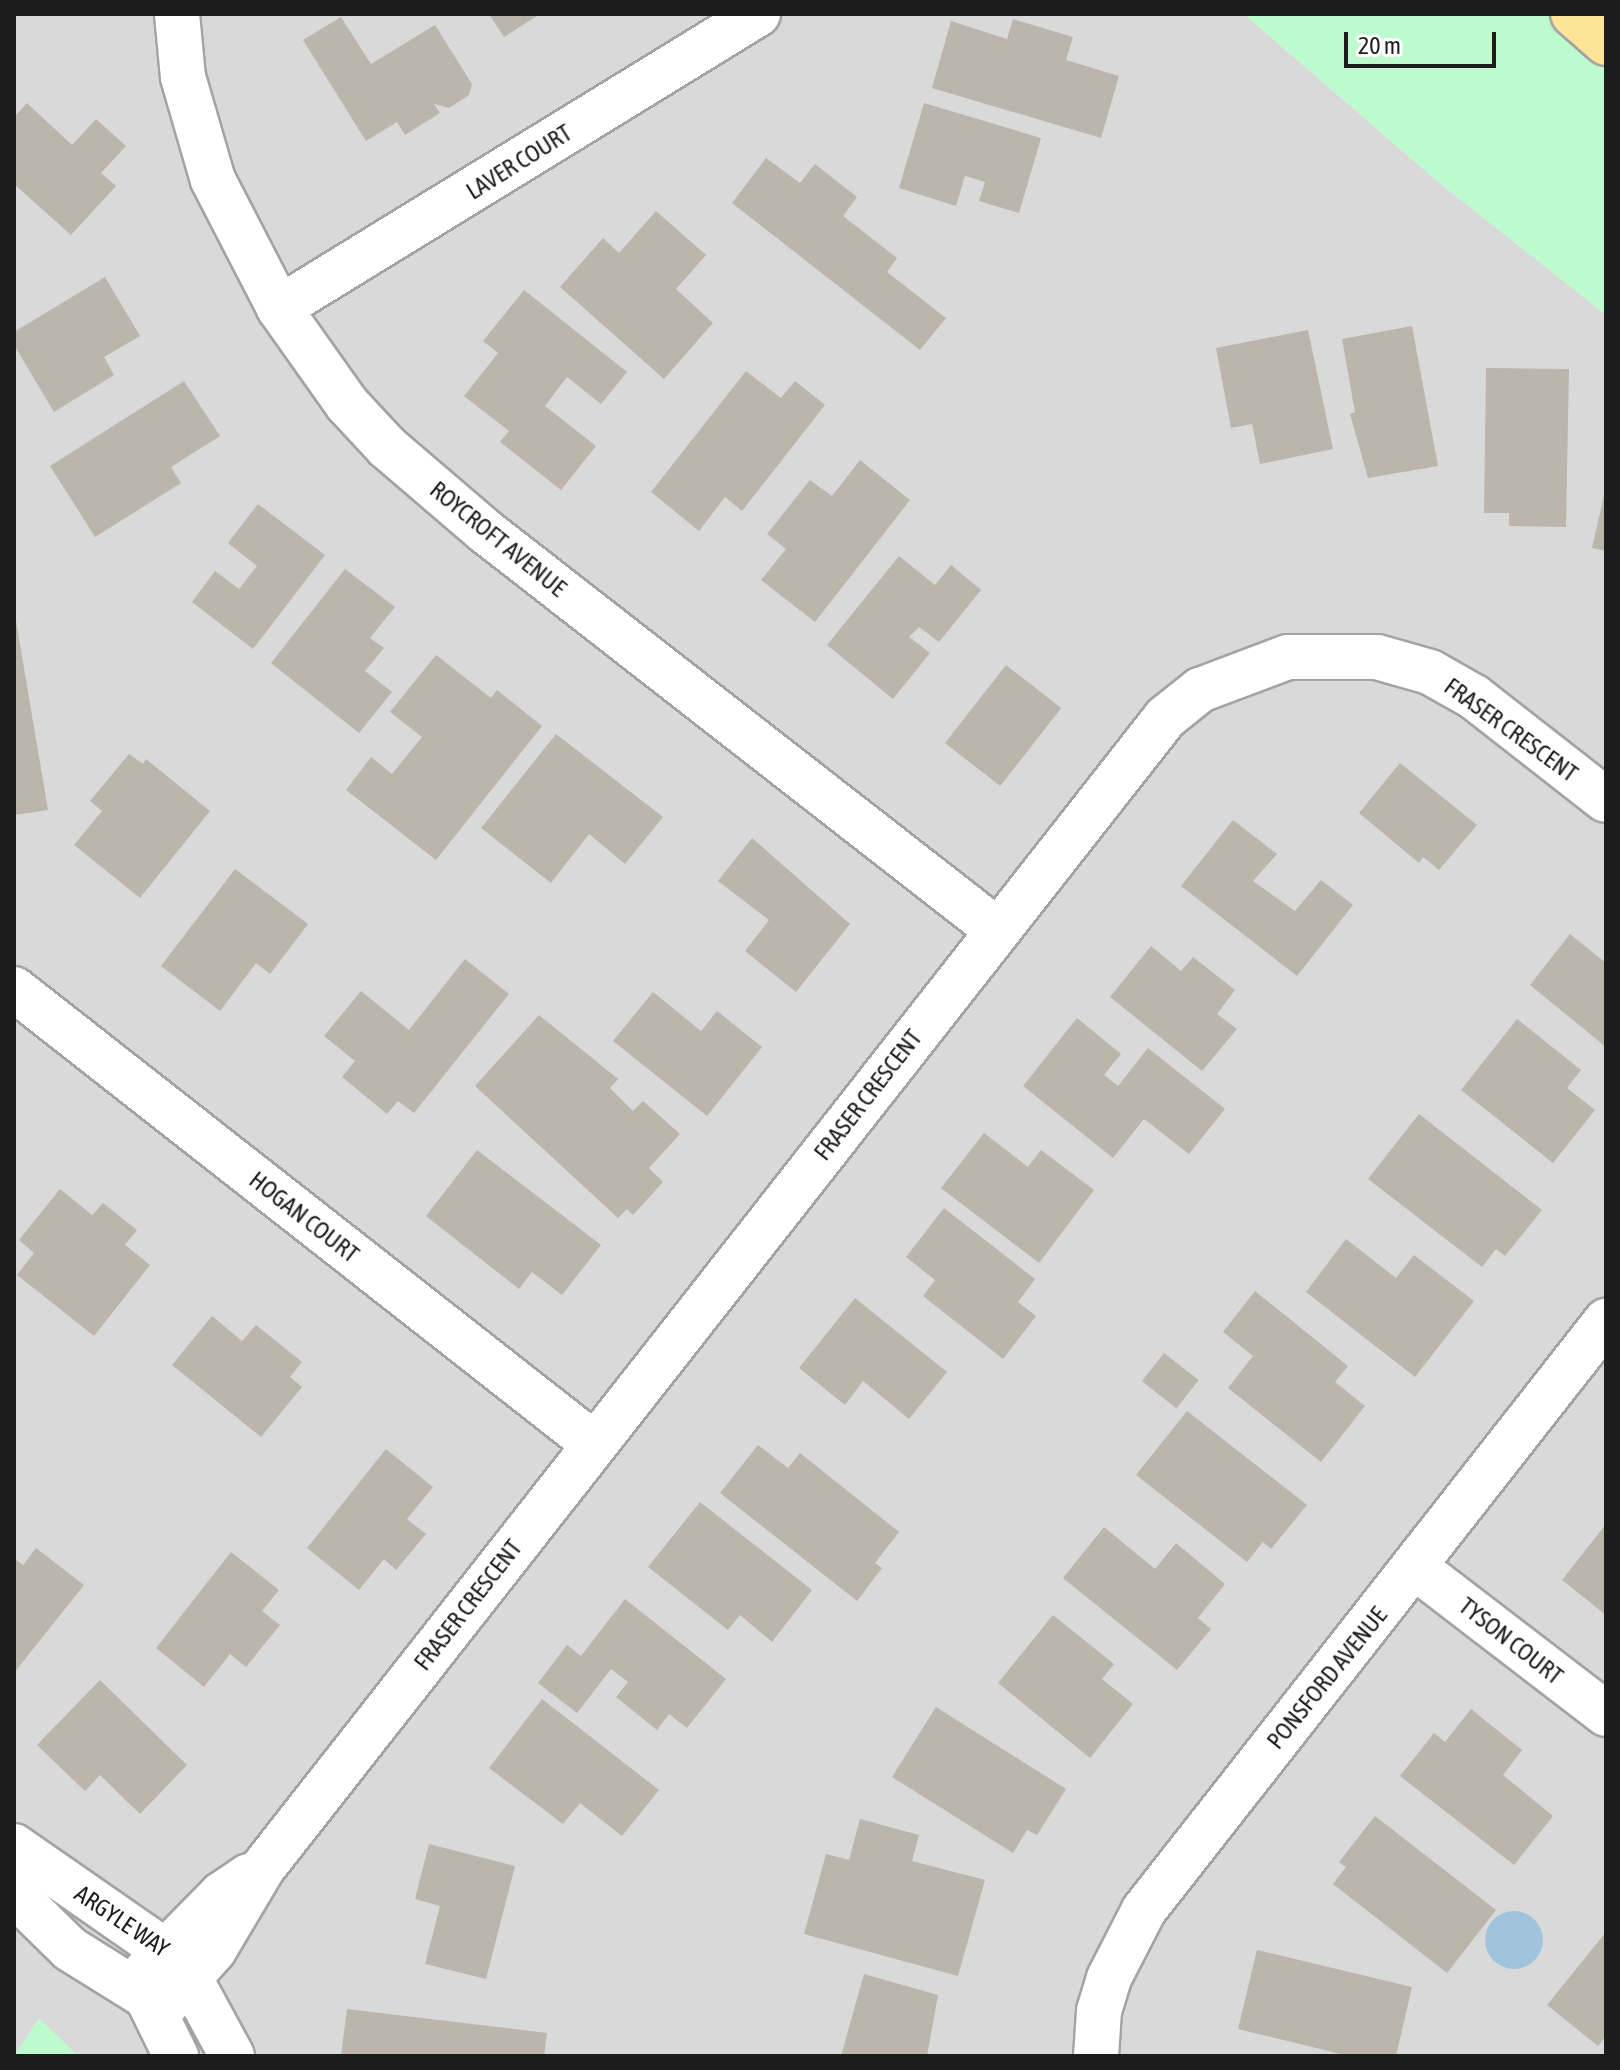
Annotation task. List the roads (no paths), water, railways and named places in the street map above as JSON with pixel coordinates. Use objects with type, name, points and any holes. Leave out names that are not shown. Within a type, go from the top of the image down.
[{"type":"main road","points":[[1573,14],[1606,43]]},
{"type":"street","name":"ROYCROFT AVENUE","points":[[177,14],[183,77],[203,152],[279,308],[347,404],[435,489],[997,930]]},
{"type":"street","name":"LAVER COURT","points":[[279,308],[758,14]]},
{"type":"street","name":"FRASER CRESCENT","points":[[146,1999],[239,1912],[262,1869],[1165,718],[1200,690],[1288,657],[1377,657],[1430,672],[1474,697],[1606,800]]},
{"type":"street","name":"HOGAN COURT","points":[[14,989],[594,1444]]},
{"type":"street","name":"PONSFORD AVENUE","points":[[1096,2056],[1099,2011],[1109,1978],[1144,1910],[1416,1568],[1606,1321]]},
{"type":"street","name":"TYSON COURT","points":[[1416,1568],[1606,1714]]},
{"type":"street","name":"ARGYLE WAY","points":[[14,1846],[180,1964]]},
{"type":"street","name":"ARGYLE WAY","points":[[14,1894],[70,1949],[146,1999]]},
{"type":"street","points":[[180,1964],[232,2056]]},
{"type":"street","points":[[146,1999],[176,2056]]},
{"type":"water","points":[[1514,1911],[1525,1913],[1534,1920],[1541,1929],[1541,1951],[1534,1960],[1525,1967],[1514,1969],[1503,1967],[1494,1960],[1487,1951],[1485,1940],[1487,1929],[1494,1920],[1503,1913]]}]
